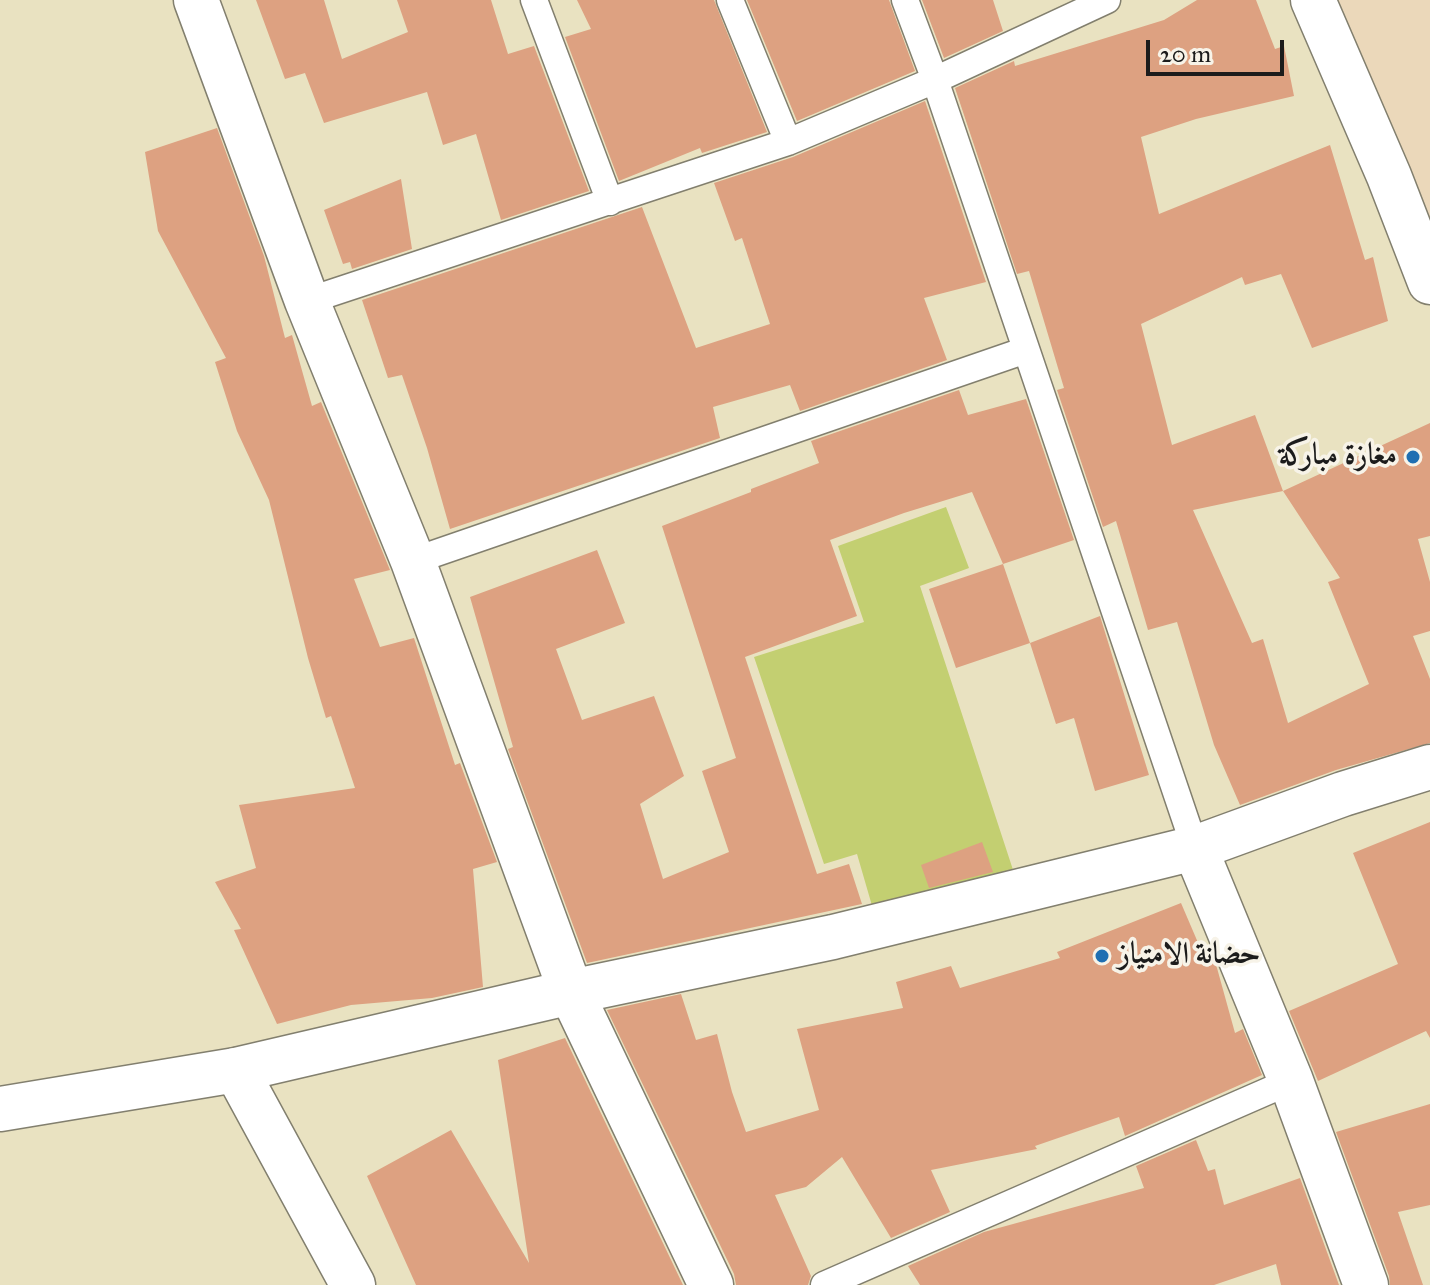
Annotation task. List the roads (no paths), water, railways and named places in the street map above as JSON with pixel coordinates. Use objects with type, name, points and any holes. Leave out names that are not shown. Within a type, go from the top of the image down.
[{"type":"street","points":[[196,0],[307,301],[413,561],[571,992],[711,1285]]},
{"type":"street","points":[[1313,0],[1389,176],[1430,282]]},
{"type":"street","points":[[0,1109],[236,1070],[571,992],[833,937],[1195,848],[1343,794],[1430,767]]},
{"type":"street","points":[[1195,848],[1291,1081],[1366,1285]]},
{"type":"street","points":[[236,1070],[353,1285]]},
{"type":"lane","points":[[534,0],[610,202]]},
{"type":"lane","points":[[730,0],[788,142]]},
{"type":"lane","points":[[905,0],[935,80],[1195,848]]},
{"type":"lane","points":[[307,301],[788,142],[935,80],[1107,0]]},
{"type":"lane","points":[[413,561],[1026,350]]},
{"type":"lane","points":[[824,1285],[1291,1081]]},
{"type":"place","name":"مغازة مباركة","points":[[1413,457]]},
{"type":"place","name":"حضانة الامتياز","points":[[1102,956]]}]
